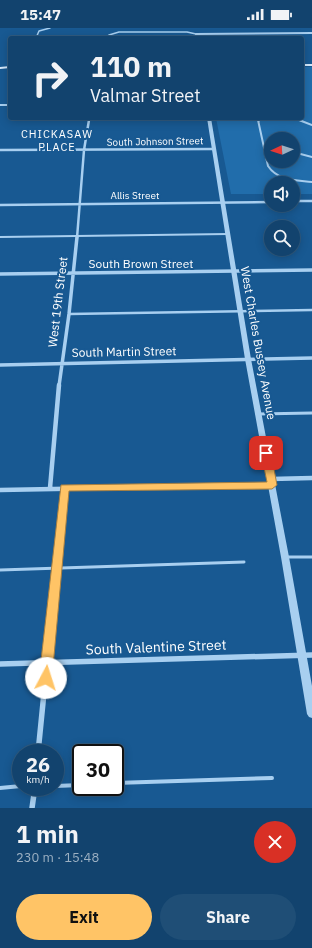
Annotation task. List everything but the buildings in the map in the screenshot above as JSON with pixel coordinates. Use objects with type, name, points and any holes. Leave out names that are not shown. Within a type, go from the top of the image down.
[{"type":"street","points":[[196,34],[312,33]]},
{"type":"street","name":"West 19th Street","points":[[50,488],[61,364],[74,273],[81,204],[84,150],[89,120]]},
{"type":"street","name":"West Charles Bussey Avenue","points":[[209,120],[248,359],[286,557],[312,714]]},
{"type":"street","name":"South Johnson Street","points":[[0,150],[213,148]]},
{"type":"street","points":[[300,201],[312,201]]},
{"type":"street","name":"Allis Street","points":[[0,205],[264,202]]},
{"type":"street","name":"South Brown Street","points":[[0,274],[312,270]]},
{"type":"street","name":"South Martin Street","points":[[0,365],[312,358]]},
{"type":"street","points":[[0,490],[272,482],[312,478]]},
{"type":"street","points":[[39,744],[64,488]]},
{"type":"street","name":"South Valentine Street","points":[[0,664],[312,655]]},
{"type":"street","points":[[32,808],[34,796]]},
{"type":"lane","points":[[37,36],[38,31],[50,28]]},
{"type":"lane","points":[[108,36],[119,32],[188,32],[196,34]]},
{"type":"lane","points":[[258,120],[264,146]]},
{"type":"lane","points":[[299,120],[312,125]]},
{"type":"lane","points":[[300,153],[312,156]]},
{"type":"lane","points":[[269,168],[270,172],[286,179],[312,182]]},
{"type":"lane","points":[[0,237],[228,234]]},
{"type":"lane","points":[[69,314],[312,310]]},
{"type":"lane","points":[[258,414],[312,413]]},
{"type":"lane","points":[[286,557],[312,557]]},
{"type":"lane","points":[[0,570],[244,562]]},
{"type":"lane","points":[[124,783],[272,778]]},
{"type":"lane","points":[[0,788],[12,787]]},
{"type":"shaded area","points":[[304,67],[312,67],[312,194],[300,194],[300,176],[264,176],[264,194],[231,194],[216,120],[304,120]]},
{"type":"district","name":"CHICKASAW PLACE","points":[[57,140]]},
{"type":"route","points":[[46,678],[64,488],[272,485],[266,453]]}]
